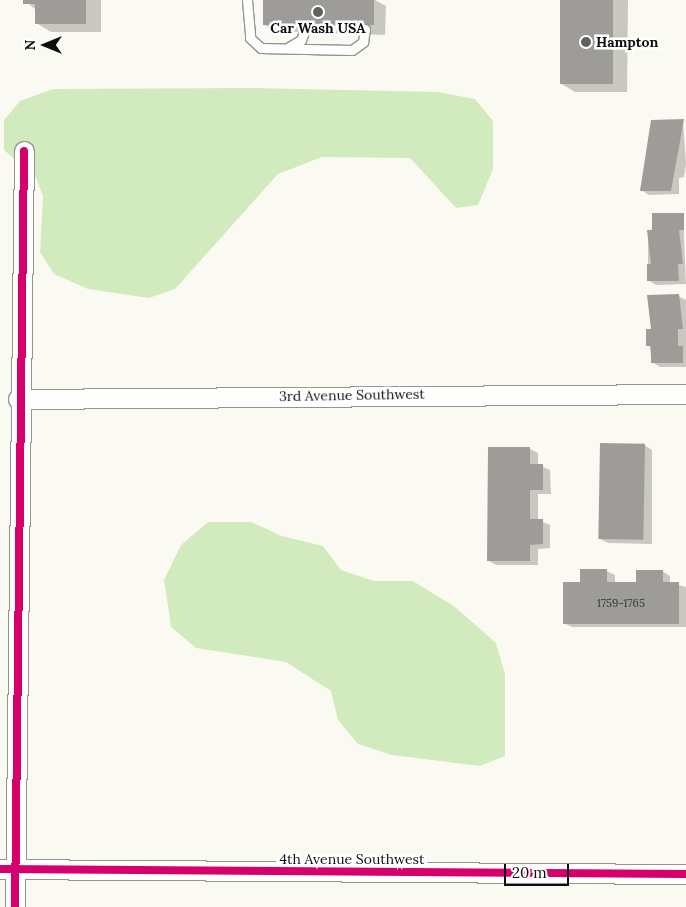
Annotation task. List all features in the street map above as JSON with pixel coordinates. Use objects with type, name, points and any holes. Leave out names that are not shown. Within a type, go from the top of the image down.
[{"type":"street","points":[[15,907],[6,869],[24,151]]},
{"type":"street","name":"3rd Avenue Southwest","points":[[18,399],[686,394]]},
{"type":"street","name":"4th Avenue Southwest","points":[[6,869],[686,874]]},
{"type":"lane","points":[[248,0],[250,38],[261,48],[352,50],[363,42],[365,29]]},
{"type":"lane","points":[[281,48],[295,46],[306,27]]},
{"type":"green space","points":[[249,88],[438,92],[475,99],[493,121],[493,169],[478,205],[456,208],[410,158],[322,157],[278,174],[175,289],[149,298],[88,289],[54,274],[40,252],[43,196],[36,178],[4,150],[4,120],[20,101],[53,89]]},
{"type":"green space","points":[[208,522],[251,522],[282,536],[323,546],[341,570],[374,581],[413,581],[455,607],[496,643],[505,674],[505,756],[480,766],[392,755],[358,744],[338,720],[331,691],[286,662],[196,648],[171,627],[164,580],[181,545]]},
{"type":"building","points":[[23,0],[86,0],[86,24],[35,24],[35,4],[23,4]]},
{"type":"building","name":"Car Wash USA","points":[[263,0],[374,0],[374,25],[263,25]]},
{"type":"building","name":"Hampton","points":[[560,0],[613,0],[613,84],[560,84]]},
{"type":"building","points":[[684,119],[671,191],[640,191],[651,120]]},
{"type":"building","points":[[652,213],[684,213],[684,230],[679,230],[683,264],[678,264],[679,281],[647,281],[647,264],[651,264],[647,230],[652,230]]},
{"type":"building","points":[[679,294],[683,329],[678,329],[678,346],[683,346],[683,363],[651,363],[651,346],[646,346],[646,329],[651,329],[647,295]]},
{"type":"building","points":[[600,443],[645,444],[643,540],[598,539]]},
{"type":"building","points":[[488,447],[530,447],[530,464],[543,464],[543,490],[530,490],[530,519],[543,519],[543,544],[530,545],[530,561],[487,561]]},
{"type":"building","points":[[580,569],[607,569],[607,582],[636,582],[636,570],[663,570],[663,582],[679,582],[679,624],[563,624],[563,582],[580,582]]},
{"type":"cycle path","points":[[15,907],[24,151]]},
{"type":"cycle path","points":[[0,869],[686,874]]},
{"type":"place","name":"Car Wash USA","points":[[318,12]]},
{"type":"place","name":"Hampton","points":[[586,42]]}]
